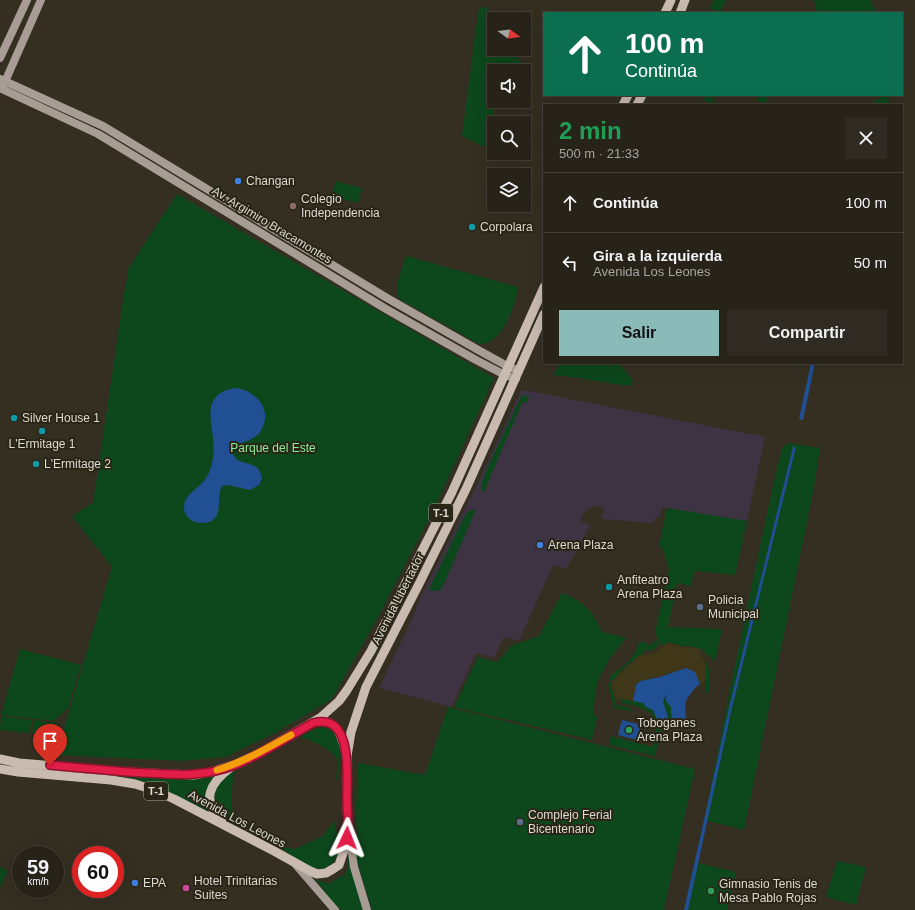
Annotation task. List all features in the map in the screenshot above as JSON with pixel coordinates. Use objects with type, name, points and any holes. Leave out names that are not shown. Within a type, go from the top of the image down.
[{"type":"main road","points":[[665,12],[671,0]]},
{"type":"main road","points":[[680,12],[686,0]]},
{"type":"main road","name":"Avenida Libertador","points":[[313,723],[339,701],[352,683],[371,651],[452,492],[543,289]]},
{"type":"main road","name":"Avenida Libertador","points":[[348,828],[347,756],[351,732],[366,688],[466,489],[543,316]]},
{"type":"main road","name":"T-1","points":[[313,723],[320,721],[328,722],[333,725],[341,737],[347,756]]},
{"type":"main road","name":"Avenida Los Leones","points":[[0,760],[19,763],[128,772],[194,775],[234,765],[260,753],[313,723]]},
{"type":"main road","name":"T-1","points":[[227,827],[212,810],[210,800],[211,790],[215,780],[234,765]]},
{"type":"main road","name":"Avenida Los Leones","points":[[0,769],[18,772],[111,780],[135,784],[154,790],[274,851],[296,865]]},
{"type":"main road","name":"T-1","points":[[296,865],[317,874],[326,873],[333,870],[339,865],[345,847],[348,828]]},
{"type":"street","points":[[0,58],[28,0]]},
{"type":"street","points":[[1,91],[3,80],[41,0]]},
{"type":"street","points":[[3,80],[103,126],[507,371],[518,375]]},
{"type":"street","name":"Av. Argimiro Bracamontes","points":[[1,91],[98,134],[386,309],[507,371]]},
{"type":"street","name":"Avenida Libertador","points":[[348,828],[354,867],[367,910]]},
{"type":"street","points":[[296,865],[335,910]]},
{"type":"shaded area","points":[[523,390],[765,437],[747,521],[662,507],[659,518],[655,518],[653,523],[602,519],[604,508],[595,505],[584,512],[580,521],[591,525],[566,569],[553,565],[519,641],[504,637],[494,658],[476,653],[452,707],[379,688],[411,621],[419,600],[473,493],[521,391]]},
{"type":"green space","points":[[714,0],[726,0],[720,12],[710,8]]},
{"type":"green space","points":[[814,0],[870,0],[876,12],[817,12]]},
{"type":"green space","points":[[487,7],[489,12],[487,12],[487,56],[516,56],[522,64],[487,64],[487,108],[493,108],[493,116],[487,116],[487,148],[462,136],[479,8]]},
{"type":"green space","points":[[705,96],[716,96],[712,104],[703,100]]},
{"type":"green space","points":[[758,96],[769,96],[765,104],[756,100]]},
{"type":"green space","points":[[882,96],[889,96],[888,104],[871,104]]},
{"type":"green space","points":[[336,181],[362,188],[358,203],[331,196]]},
{"type":"green space","name":"Parque del Este","points":[[177,194],[494,378],[436,505],[376,621],[332,699],[277,732],[226,757],[182,761],[56,755],[112,567],[72,516],[93,503],[129,267]]},
{"type":"green space","points":[[406,256],[518,287],[511,314],[501,331],[495,338],[487,343],[479,344],[399,299],[397,288]]},
{"type":"green space","points":[[560,364],[618,364],[625,370],[633,381],[630,386],[553,375]]},
{"type":"green space","points":[[522,395],[529,396],[527,402],[522,403],[484,492],[482,491],[481,484],[488,466]]},
{"type":"green space","points":[[788,443],[820,448],[814,488],[744,830],[704,820],[775,476],[782,448]]},
{"type":"green space","points":[[667,508],[747,521],[735,575],[694,571],[691,586],[677,583],[668,627],[722,629],[715,662],[700,648],[669,642],[664,645],[659,643],[653,650],[644,650],[644,654],[640,655],[621,671],[613,681],[609,680],[613,673],[628,662],[635,652],[639,642],[644,642],[651,645],[656,640],[659,642],[655,633],[669,569],[663,550],[659,546]]},
{"type":"green space","points":[[476,510],[444,584],[441,590],[432,591],[429,589],[463,519],[467,512]]},
{"type":"green space","points":[[562,593],[582,603],[591,612],[602,632],[626,638],[608,661],[597,683],[593,712],[597,718],[592,740],[454,707],[478,657],[497,662],[511,646],[539,636]]},
{"type":"green space","points":[[20,649],[81,665],[68,708],[54,721],[1,715]]},
{"type":"green space","points":[[707,662],[709,670],[709,692],[707,693],[705,663]]},
{"type":"green space","points":[[608,683],[612,683],[616,705],[630,708],[631,711],[614,708]]},
{"type":"green space","points":[[666,694],[666,700],[671,707],[672,727],[663,701]]},
{"type":"green space","points":[[622,699],[643,703],[655,712],[661,731],[655,756],[609,745],[611,736],[653,747],[655,742],[656,730],[652,714],[638,707],[622,703]]},
{"type":"green space","name":"Complejo Ferial Bicentenario","points":[[448,707],[695,769],[664,910],[372,910],[354,851],[357,836],[356,808],[358,763],[425,775]]},
{"type":"green space","points":[[1,716],[32,720],[29,733],[0,730]]},
{"type":"green space","points":[[34,720],[57,723],[56,736],[32,733]]},
{"type":"green space","points":[[324,726],[333,728],[337,732],[339,738],[341,752],[337,780],[338,761],[334,755],[321,745],[301,737]]},
{"type":"green space","points":[[235,771],[231,798],[233,813],[235,819],[239,823],[253,831],[223,818],[217,811],[214,795],[222,778]]},
{"type":"green space","points":[[106,775],[214,775],[209,784],[207,793],[207,812]]},
{"type":"green space","points":[[334,821],[340,849],[334,862],[324,869],[308,867],[279,847],[295,849],[323,836]]},
{"type":"green space","points":[[349,856],[363,910],[339,910],[315,879],[328,884],[346,874]]},
{"type":"green space","points":[[837,861],[866,867],[856,905],[826,897]]},
{"type":"green space","name":"Gimnasio Tenis de Mesa Pablo Rojas","points":[[694,862],[736,872],[727,910],[687,910]]},
{"type":"green space","points":[[0,867],[8,871],[0,887]]},
{"type":"sand","points":[[668,643],[700,649],[700,655],[705,661],[706,682],[700,684],[698,678],[670,672],[660,677],[652,677],[636,685],[633,701],[622,699],[616,700],[611,685],[614,679],[640,655],[652,654]]},
{"type":"water","points":[[811,364],[815,364],[803,420],[799,419]]},
{"type":"water","points":[[235,388],[250,393],[261,403],[264,410],[264,424],[260,432],[254,438],[236,446],[233,451],[237,460],[256,467],[261,473],[262,478],[259,485],[250,490],[228,485],[222,486],[219,496],[218,513],[215,518],[204,523],[196,522],[187,516],[184,505],[189,495],[201,485],[211,467],[214,447],[210,415],[211,406],[215,398],[222,392]]},
{"type":"water","points":[[793,447],[796,447],[731,712],[688,910],[684,910],[728,712]]},
{"type":"water","points":[[686,668],[695,672],[700,684],[688,697],[685,705],[687,725],[672,727],[671,707],[666,701],[666,694],[663,701],[671,727],[666,729],[665,724],[660,726],[653,710],[646,707],[643,703],[633,701],[636,685],[640,681],[660,677]]},
{"type":"water","name":"Toboganes Arena Plaza","points":[[622,720],[641,725],[637,740],[618,735]]},
{"type":"slow traffic","points":[[217,770],[234,765],[260,753],[291,735]]},
{"type":"place","name":"Changan","points":[[238,181]]},
{"type":"place","name":"Colegio Independencia","points":[[293,206]]},
{"type":"place","name":"Corpolara","points":[[472,227]]},
{"type":"place","name":"Silver House 1","points":[[14,418]]},
{"type":"place","name":"L'Ermitage 1","points":[[42,431]]},
{"type":"place","name":"L'Ermitage 2","points":[[36,464]]},
{"type":"place","name":"Arena Plaza","points":[[540,545]]},
{"type":"place","name":"Anfiteatro Arena Plaza","points":[[609,587]]},
{"type":"place","name":"Policia Municipal","points":[[700,607]]},
{"type":"place","name":"Toboganes Arena Plaza","points":[[629,730]]},
{"type":"place","name":"Complejo Ferial Bicentenario","points":[[520,822]]},
{"type":"place","name":"EPA","points":[[135,883]]},
{"type":"place","name":"Hotel Trinitarias Suites","points":[[186,888]]},
{"type":"place","name":"Gimnasio Tenis de Mesa Pablo Rojas","points":[[711,891]]},
{"type":"route","points":[[50,765],[128,772],[194,775],[234,765],[260,753],[313,723],[320,721],[328,722],[338,731],[347,756],[347,838]]}]
